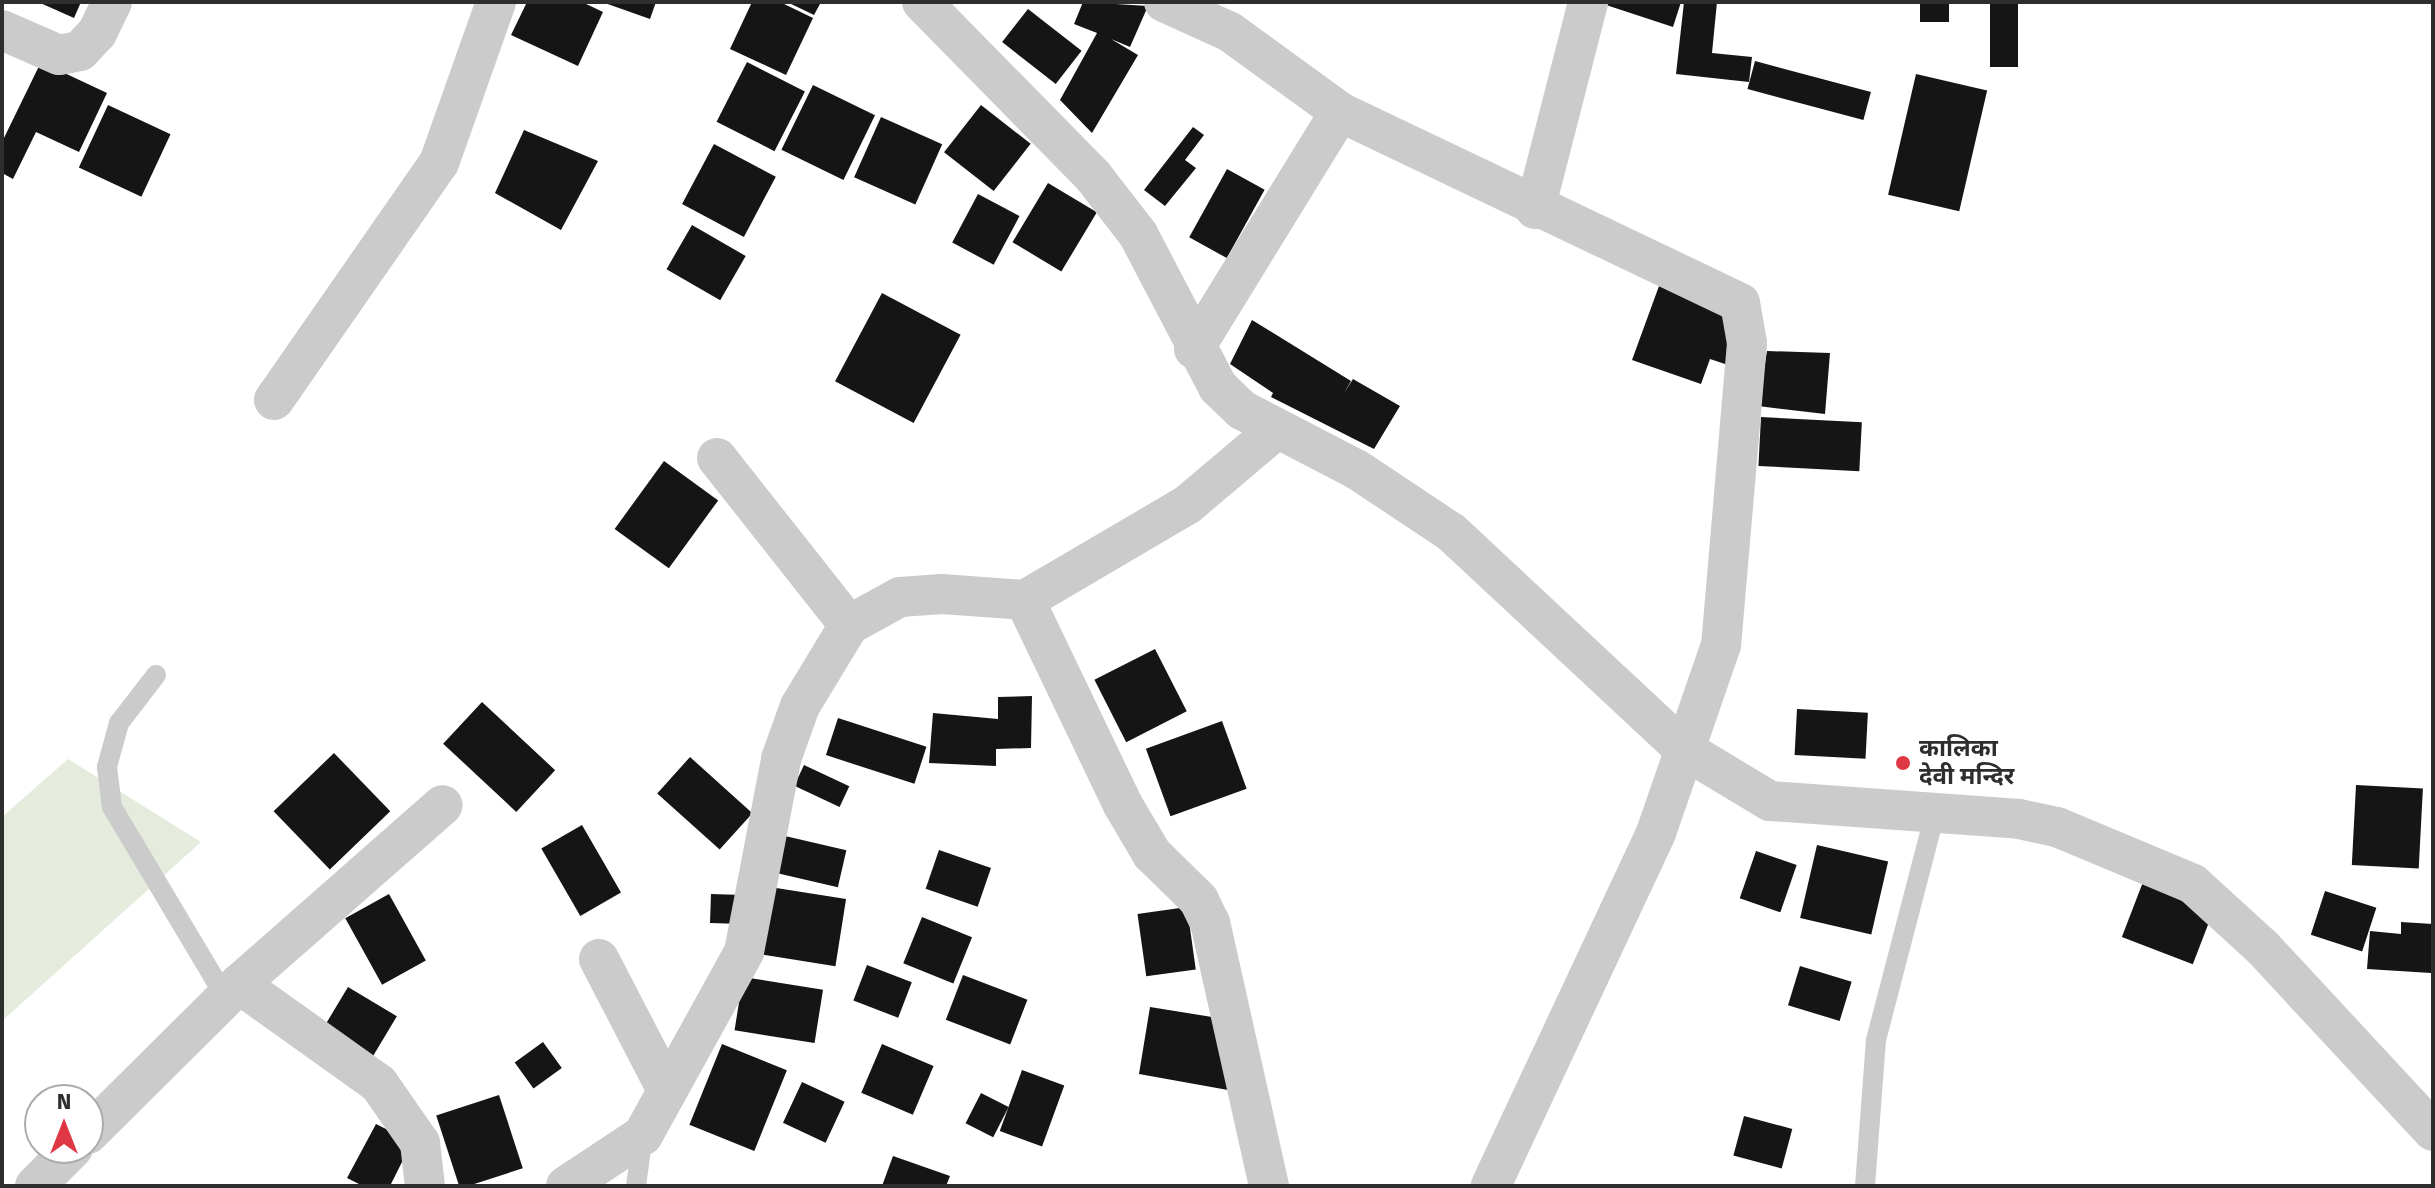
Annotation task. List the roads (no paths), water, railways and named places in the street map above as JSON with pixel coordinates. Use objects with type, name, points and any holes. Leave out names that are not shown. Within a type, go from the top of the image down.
[{"type":"street","points":[[2,30],[59,55],[80,51],[97,33],[112,2]]},
{"type":"street","points":[[274,400],[439,163],[496,2]]},
{"type":"street","points":[[922,2],[1093,176],[1138,234],[1194,349],[1218,387],[1242,410],[1356,469],[1451,532],[1685,750],[1770,801],[1935,814],[1973,812],[2057,827],[2193,884],[2263,948],[2433,1131]]},
{"type":"street","points":[[1164,2],[1230,32],[1340,112],[1535,209],[1740,303],[1747,343],[1721,645],[1656,833],[1585,992],[1491,1186]]},
{"type":"street","points":[[1535,209],[1588,2]]},
{"type":"street","points":[[1194,349],[1340,112]]},
{"type":"street","points":[[566,1186],[643,1135],[666,1088],[744,952],[781,759],[800,706],[849,625],[900,597],[942,594],[1025,600],[1187,505],[1277,429]]},
{"type":"street","points":[[717,458],[849,625]]},
{"type":"street","points":[[1025,600],[1123,805],[1152,854],[1199,900],[1210,923],[1269,1186]]},
{"type":"street","points":[[104,1118],[232,991],[443,805]]},
{"type":"street","points":[[599,959],[666,1088]]},
{"type":"street","points":[[232,991],[379,1084],[420,1143],[425,1186]]},
{"type":"street","points":[[35,1186],[57,1164]]},
{"type":"lane","points":[[156,675],[119,723],[107,767],[112,807],[232,991]]},
{"type":"lane","points":[[1865,1186],[1876,1040],[1935,814]]},
{"type":"lane","points":[[636,1186],[643,1135]]},
{"type":"place","name":"कालिका देवी मन्दिर","points":[[1903,763]]}]
